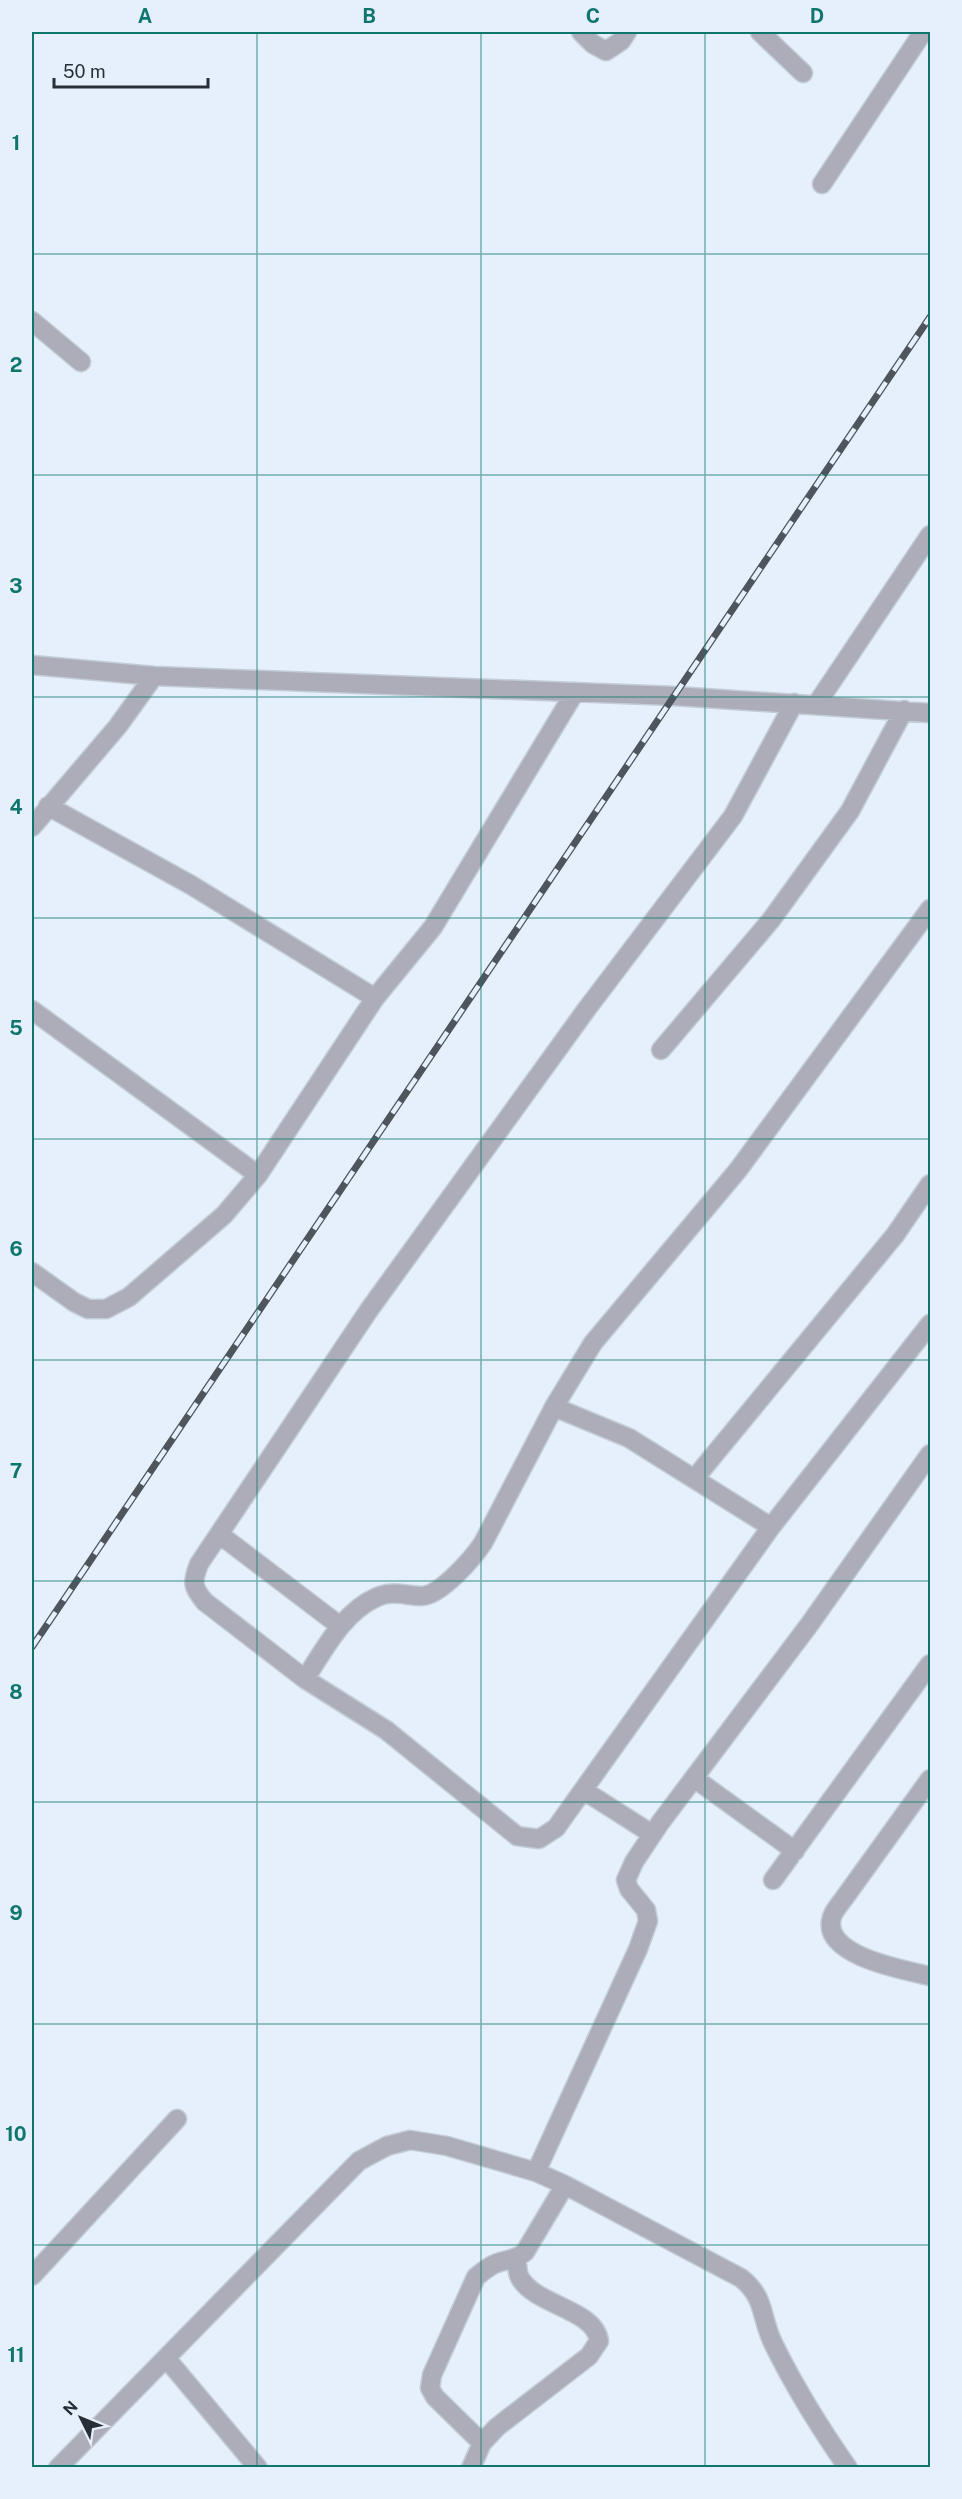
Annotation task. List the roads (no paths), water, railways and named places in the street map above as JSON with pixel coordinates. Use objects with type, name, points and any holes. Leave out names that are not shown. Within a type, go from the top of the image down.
[{"type":"street","points":[[581,32],[606,51],[621,41],[627,32]]},
{"type":"street","points":[[760,32],[803,74]]},
{"type":"street","points":[[822,184],[923,32]]},
{"type":"street","points":[[32,321],[81,362]]},
{"type":"street","points":[[816,705],[930,535]]},
{"type":"street","points":[[32,665],[153,676],[575,692],[794,703],[930,713]]},
{"type":"street","points":[[32,827],[118,726],[153,676]]},
{"type":"street","points":[[32,1272],[74,1302],[88,1309],[106,1310],[129,1297],[216,1222],[258,1175],[375,998],[433,927],[575,692]]},
{"type":"street","points":[[794,703],[733,816],[586,1010],[369,1310],[199,1564],[194,1577],[195,1590],[205,1602],[305,1679],[386,1730],[517,1836],[539,1839],[556,1828],[771,1527],[930,1324]]},
{"type":"street","points":[[661,1050],[771,920],[850,811],[904,710]]},
{"type":"street","points":[[48,806],[192,885],[375,998]]},
{"type":"street","points":[[305,1679],[340,1626],[361,1607],[377,1597],[391,1593],[425,1596],[445,1584],[469,1563],[483,1543],[554,1407],[593,1343],[738,1170],[930,909]]},
{"type":"street","points":[[32,1011],[258,1175]]},
{"type":"street","points":[[695,1478],[895,1235],[930,1184]]},
{"type":"street","points":[[554,1407],[628,1438],[771,1527]]},
{"type":"street","points":[[536,2172],[645,1931],[648,1921],[646,1910],[628,1889],[626,1880],[634,1862],[652,1834],[809,1625],[930,1454]]},
{"type":"street","points":[[219,1534],[340,1626]]},
{"type":"street","points":[[773,1880],[930,1664]]},
{"type":"street","points":[[694,1778],[795,1851]]},
{"type":"street","points":[[930,1779],[832,1916],[831,1929],[839,1942],[853,1953],[930,1976]]},
{"type":"street","points":[[583,1790],[652,1834]]},
{"type":"street","points":[[32,2276],[177,2120]]},
{"type":"street","points":[[58,2468],[359,2162],[387,2146],[410,2140],[447,2146],[536,2172],[741,2278],[754,2288],[760,2299],[765,2325],[774,2344],[827,2438],[848,2468]]},
{"type":"street","points":[[482,2443],[435,2397],[430,2388],[432,2375],[476,2277],[498,2263],[517,2259],[525,2253],[565,2185]]},
{"type":"street","points":[[471,2468],[482,2443],[497,2427],[589,2356],[599,2342],[598,2333],[594,2327],[529,2290],[519,2276],[517,2259]]},
{"type":"street","points":[[166,2358],[251,2465]]},
{"type":"railway","points":[[32,1647],[930,317]]}]
